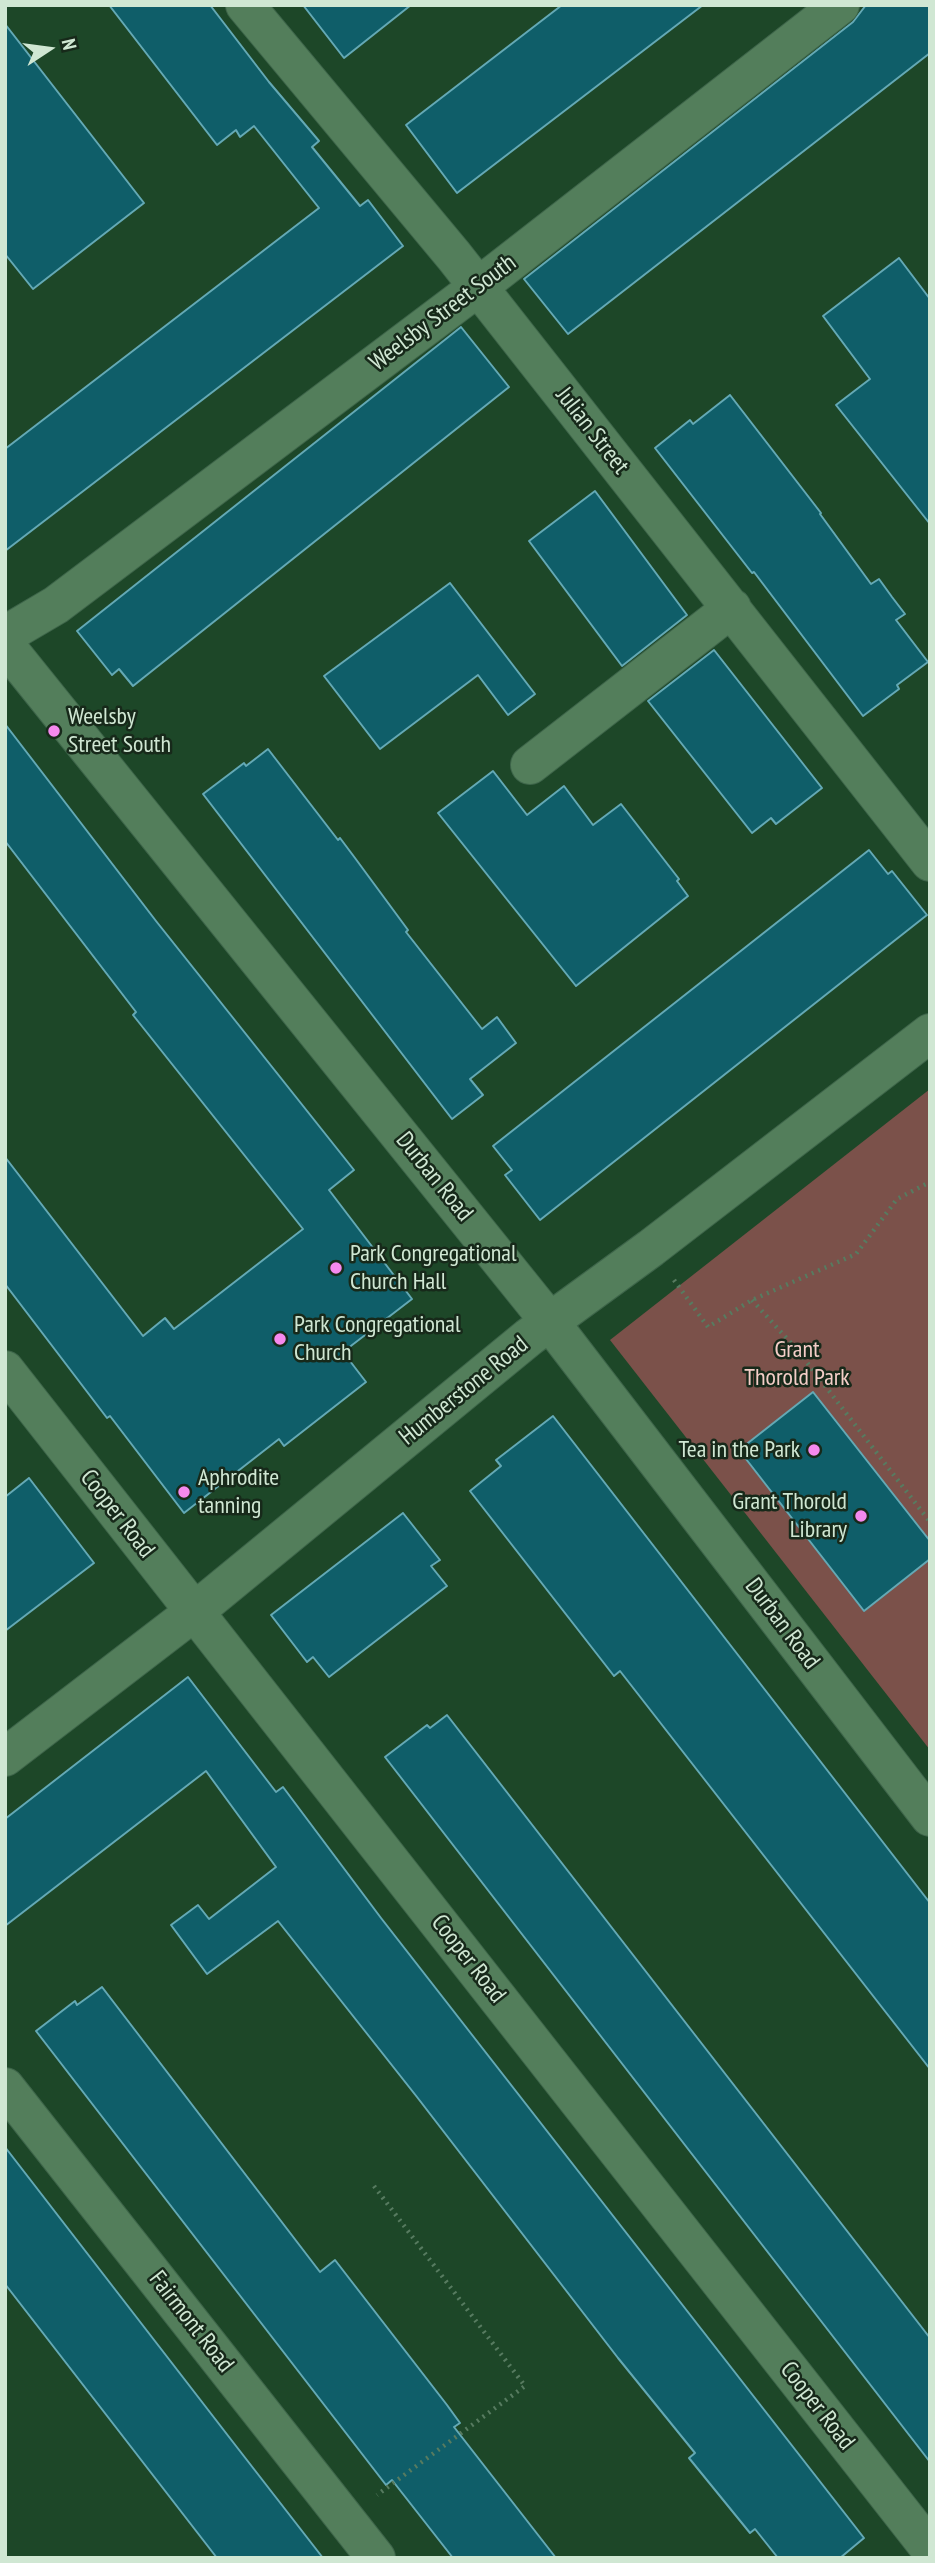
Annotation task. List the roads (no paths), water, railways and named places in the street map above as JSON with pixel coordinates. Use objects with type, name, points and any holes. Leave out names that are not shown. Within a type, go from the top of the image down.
[{"type":"street","name":"Julian Street","points":[[245,5],[478,287],[930,862]]},
{"type":"street","name":"Weelsby Street South","points":[[5,635],[56,605],[478,287],[840,5]]},
{"type":"street","points":[[530,765],[732,608]]},
{"type":"street","name":"Durban Road","points":[[5,645],[550,1322],[930,1817]]},
{"type":"street","name":"Humberstone Road","points":[[5,1757],[194,1612],[550,1322],[651,1248],[930,1032]]},
{"type":"street","name":"Cooper Road","points":[[5,1370],[930,2549]]},
{"type":"street","name":"Fairmont Road","points":[[5,2087],[376,2558]]},
{"type":"place","name":"Weelsby Street South","points":[[54,731]]},
{"type":"place","name":"Park Congregational Church Hall","points":[[336,1268]]},
{"type":"place","name":"Park Congregational Church","points":[[280,1339]]},
{"type":"place","name":"Tea in the Park","points":[[814,1450]]},
{"type":"place","name":"Aphrodite tanning","points":[[184,1492]]},
{"type":"place","name":"Grant Thorold Library","points":[[861,1516]]},
{"type":"park label","name":"Grant Thorold Park","points":[[797,1364]]}]
